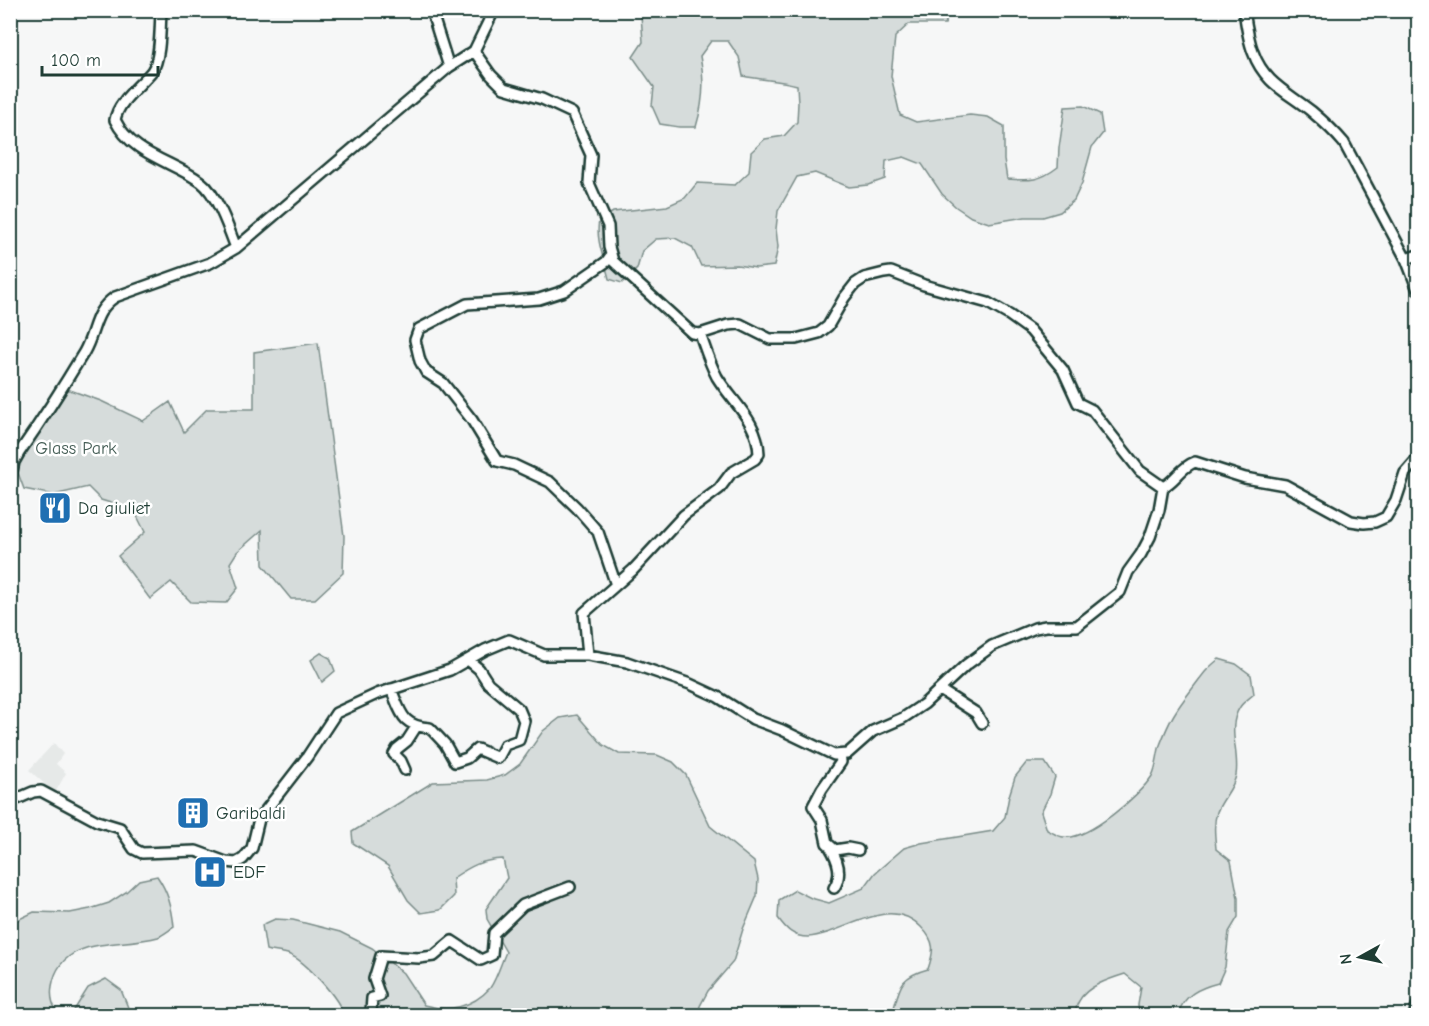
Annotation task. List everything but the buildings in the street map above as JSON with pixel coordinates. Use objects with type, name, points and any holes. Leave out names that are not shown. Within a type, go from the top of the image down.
[{"type":"street","points":[[161,10],[159,43],[153,69],[126,100],[116,114],[115,120],[140,149],[202,182],[215,201],[236,248]]},
{"type":"street","points":[[431,10],[449,67]]},
{"type":"street","points":[[10,481],[14,462],[81,356],[104,304],[115,297],[210,263],[236,248],[449,67],[474,51],[494,10]]},
{"type":"street","points":[[1244,10],[1252,52],[1261,67],[1271,82],[1286,95],[1310,110],[1333,130],[1344,144],[1406,259],[1419,290]]},
{"type":"street","points":[[474,51],[491,75],[504,88],[542,99],[572,113],[591,155],[589,183],[608,226],[613,261],[692,333],[700,334],[728,325],[740,324],[770,339],[796,339],[819,333],[828,326],[855,284],[864,278],[884,273],[895,274],[924,285],[988,303],[1030,330],[1063,370],[1078,403],[1092,410],[1140,471],[1163,487]]},
{"type":"street","points":[[611,255],[606,262],[564,291],[540,299],[467,304],[419,329],[415,340],[420,361],[426,372],[443,383],[472,420],[497,461],[534,472],[550,482],[598,532],[616,585]]},
{"type":"street","points":[[1406,259],[1419,255]]},
{"type":"street","points":[[588,655],[583,614],[653,550],[684,515],[719,489],[731,473],[755,459],[759,454],[750,420],[717,377],[700,334]]},
{"type":"street","points":[[1163,487],[1184,468],[1195,462],[1245,478],[1285,485],[1351,521],[1371,523],[1386,517],[1391,510],[1405,473],[1419,458]]},
{"type":"street","points":[[10,802],[41,791],[97,821],[118,827],[134,849],[142,853],[196,851],[225,862],[236,863],[248,855],[259,819],[307,757],[336,713],[391,689],[450,670],[485,650],[509,640],[540,654],[588,655],[627,662],[690,684],[718,697],[753,719],[840,756],[851,752],[873,731],[915,711],[966,665],[992,646],[1035,628],[1079,625],[1120,592],[1128,572],[1142,554],[1150,537],[1159,510],[1163,487]]},
{"type":"street","points":[[391,689],[403,718],[416,727],[430,728],[445,744],[455,762],[467,758],[477,749],[498,758],[505,745],[519,740],[524,721],[519,710],[488,683],[479,669],[468,660]]},
{"type":"street","points":[[940,690],[976,713],[982,723]]},
{"type":"street","points":[[405,770],[401,760],[394,754],[407,741],[416,727]]},
{"type":"street","points":[[834,888],[838,882],[837,860],[827,843],[822,820],[813,806],[822,789],[842,762],[840,756]]},
{"type":"street","points":[[827,843],[835,850],[848,848],[858,850]]},
{"type":"street","points":[[369,1016],[372,998],[380,996],[374,979],[381,956],[419,958],[434,956],[452,941],[481,960],[492,955],[494,933],[523,905],[570,887]]},
{"type":"street","points":[[1414,1016],[1419,1004]]},
{"type":"shaded area","points":[[54,743],[63,754],[56,764],[66,773],[55,793],[29,770]]},
{"type":"shaded area","name":"EDF","points":[[203,863],[221,873],[217,881],[199,871]]},
{"type":"green space","points":[[701,10],[950,11],[945,24],[909,24],[895,37],[891,76],[900,115],[916,122],[970,115],[988,117],[1004,126],[1004,160],[1007,179],[1034,179],[1058,167],[1065,107],[1083,106],[1100,114],[1103,133],[1092,147],[1082,183],[1074,200],[1060,212],[1043,217],[1025,217],[989,223],[971,217],[942,194],[922,164],[904,157],[886,161],[885,179],[868,185],[849,187],[815,173],[797,177],[778,211],[776,229],[778,247],[774,266],[756,268],[737,265],[701,266],[692,247],[675,238],[656,239],[642,251],[637,269],[622,283],[609,279],[599,243],[599,221],[613,212],[667,206],[685,198],[697,183],[735,185],[749,172],[751,152],[765,139],[784,136],[797,122],[797,85],[743,76],[739,57],[728,41],[711,41],[700,56],[702,92],[696,127],[660,124],[652,106],[654,87],[633,57],[643,42],[641,15],[645,11],[681,11],[685,14]]},
{"type":"green space","name":"Glass Park","points":[[318,343],[344,536],[343,573],[315,599],[291,599],[263,565],[262,530],[237,552],[230,563],[238,588],[226,603],[191,602],[171,582],[150,599],[118,556],[145,532],[134,510],[101,500],[88,487],[54,495],[24,489],[18,473],[18,458],[67,389],[101,401],[143,421],[170,402],[184,432],[207,409],[254,409],[254,352]]},
{"type":"green space","points":[[321,653],[330,658],[335,671],[322,682],[311,660]]},
{"type":"green space","points":[[1219,659],[1236,664],[1251,675],[1254,694],[1241,705],[1236,715],[1234,732],[1236,775],[1217,812],[1215,826],[1216,849],[1231,861],[1238,898],[1238,917],[1229,932],[1225,967],[1218,983],[1204,987],[1188,997],[1178,1015],[1139,1015],[1141,987],[1125,974],[1087,991],[1078,1003],[1075,1015],[892,1015],[902,985],[911,976],[928,969],[932,957],[931,942],[921,927],[908,918],[894,914],[880,915],[822,935],[808,937],[790,932],[778,918],[779,900],[795,890],[829,903],[864,888],[875,873],[904,848],[993,831],[1005,817],[1015,777],[1027,762],[1045,762],[1055,777],[1041,812],[1047,830],[1062,837],[1086,832],[1125,805],[1146,784],[1155,769],[1160,745],[1173,716],[1204,673]]},
{"type":"green space","points":[[577,715],[603,745],[619,754],[657,755],[673,762],[686,775],[710,826],[754,862],[758,879],[757,896],[743,929],[733,962],[708,991],[698,1015],[343,1015],[329,991],[297,959],[284,953],[266,950],[262,925],[275,919],[293,920],[340,932],[372,948],[403,973],[424,1005],[442,1008],[459,1007],[483,995],[497,975],[506,952],[487,919],[486,909],[507,878],[503,859],[476,864],[465,870],[453,878],[454,896],[440,910],[421,913],[408,900],[388,866],[353,843],[352,832],[433,782],[487,780],[505,775],[520,764],[543,731],[560,718]]},
{"type":"green space","points":[[157,876],[169,900],[174,927],[158,937],[94,946],[79,951],[67,958],[58,969],[52,986],[53,1002],[60,1015],[11,1015],[11,923],[34,912],[70,913],[109,903],[139,880]]},
{"type":"green space","points":[[106,979],[121,990],[131,1015],[71,1015],[88,988]]},
{"type":"place","name":"Da giuliet","points":[[55,508]]},
{"type":"place","name":"Garibaldi","points":[[193,813]]},
{"type":"place","name":"EDF","points":[[210,872]]}]
